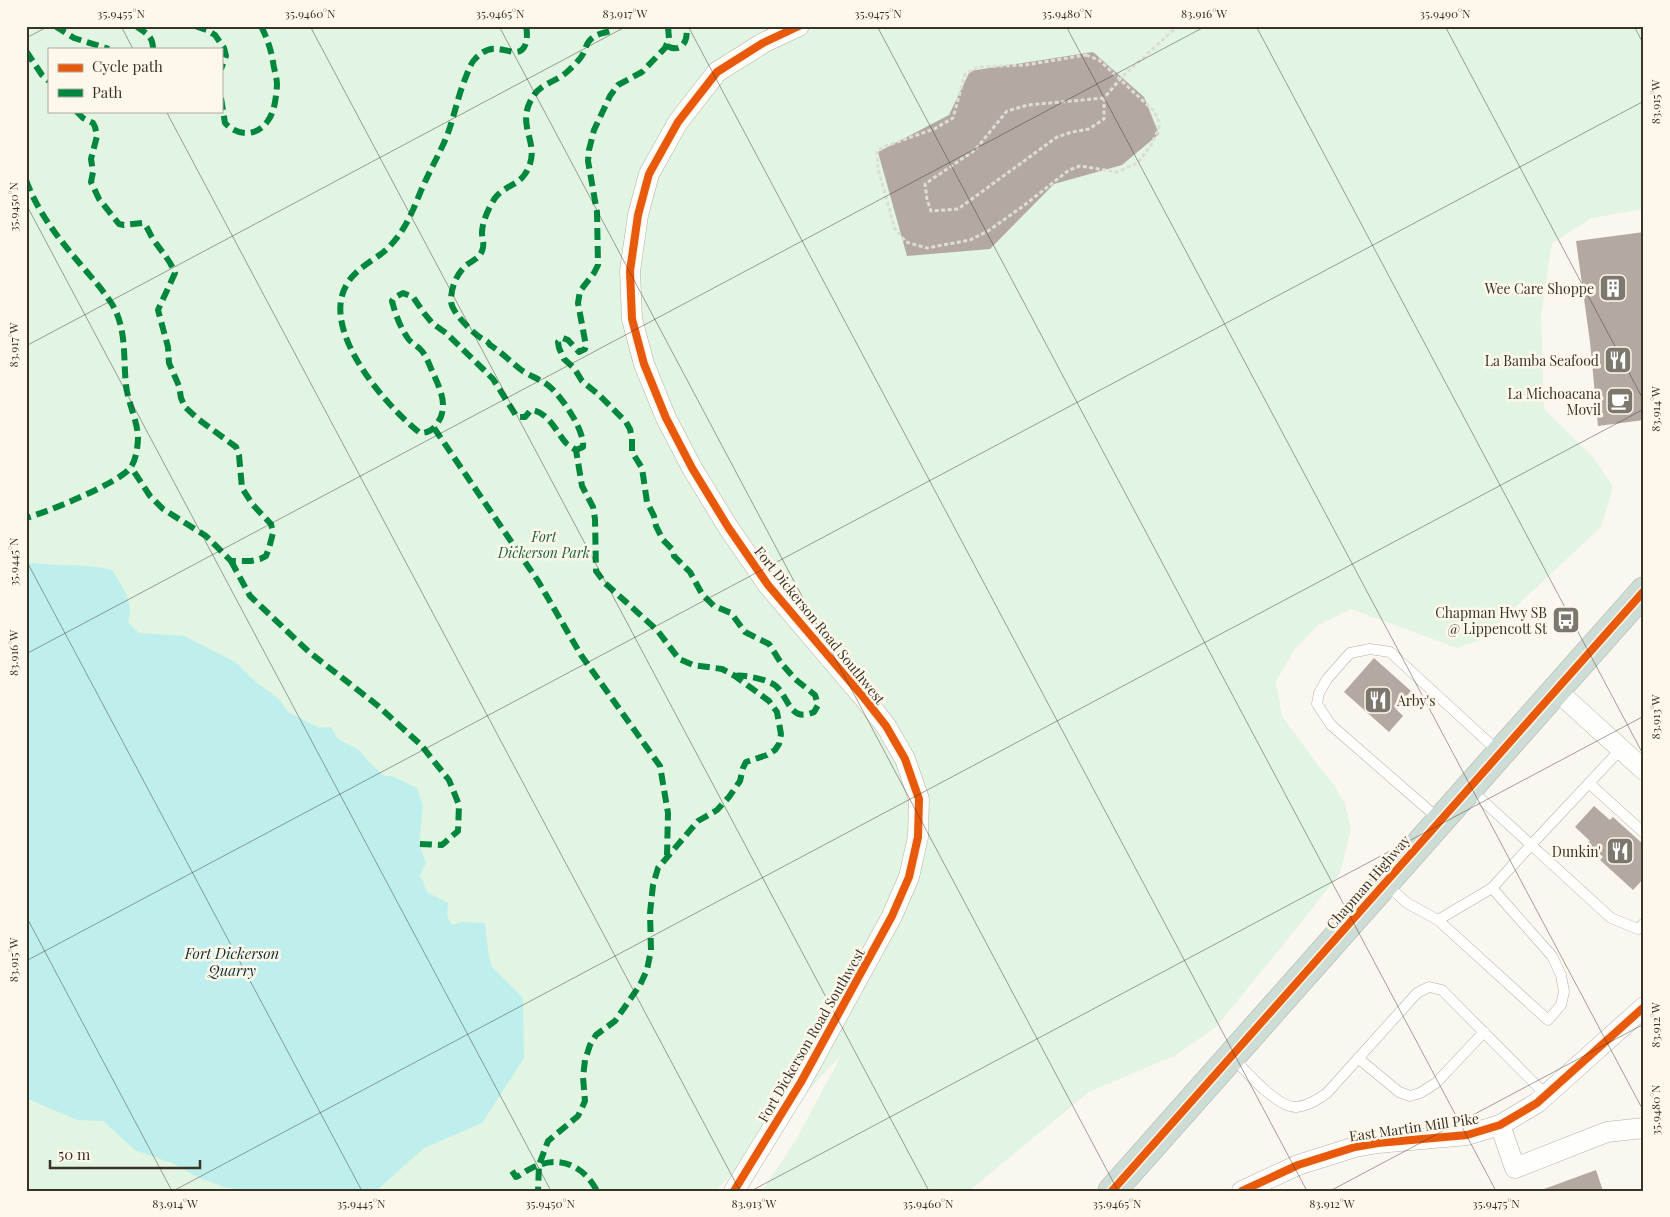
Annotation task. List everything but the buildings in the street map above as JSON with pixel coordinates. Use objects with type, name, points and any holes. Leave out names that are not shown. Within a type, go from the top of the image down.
[{"type":"highway","name":"Chapman Highway","points":[[1112,1191],[1644,591]]},
{"type":"street","name":"Fort Dickerson Road Southwest","points":[[734,1191],[801,1082],[892,916],[909,877],[918,837],[919,798],[906,759],[881,719],[768,585],[728,527],[692,468],[666,418],[644,364],[632,319],[630,270],[638,215],[649,174],[678,122],[717,72],[763,43],[798,26]]},
{"type":"street","points":[[1556,690],[1644,770]]},
{"type":"street","name":"East Martin Mill Pike","points":[[1242,1191],[1298,1165],[1354,1147],[1468,1135],[1500,1124],[1538,1103],[1644,1007]]},
{"type":"street","points":[[1500,1124],[1515,1168],[1607,1132],[1644,1128]]},
{"type":"lane","points":[[1440,820],[1331,725],[1317,704],[1319,693],[1327,679],[1350,653],[1370,648],[1390,652],[1500,753]]},
{"type":"lane","points":[[1438,920],[1492,888],[1621,749]]},
{"type":"lane","points":[[1589,783],[1644,833]]},
{"type":"lane","points":[[1469,788],[1611,918],[1641,926]]},
{"type":"lane","points":[[1385,883],[1407,903],[1438,920],[1548,1020],[1561,1005],[1564,992],[1561,976],[1552,956],[1492,888]]},
{"type":"lane","points":[[1231,1057],[1279,1101],[1294,1107],[1313,1104],[1327,1093],[1417,993],[1429,987],[1442,990],[1546,1095]]},
{"type":"lane","points":[[1358,1058],[1399,1092],[1410,1096],[1420,1093],[1436,1083],[1484,1032]]},
{"type":"path","points":[[1104,98],[1028,105],[1007,112],[975,150],[925,184],[927,200],[931,211],[958,209],[1057,137],[1089,129],[1104,119],[1104,98],[1120,79],[1178,26]]},
{"type":"path","points":[[1086,55],[1099,60],[1120,79],[1154,111],[1159,122],[1159,128],[1151,145],[1138,163],[1117,172],[1080,166],[1069,170],[1007,218],[970,240],[927,248],[906,242],[894,229],[878,169],[877,151],[934,129],[953,118],[965,74],[978,67],[1025,65],[1086,55]]},
{"type":"green space","name":"Fort Dickerson Park","points":[[26,26],[1644,26],[1644,209],[1592,218],[1552,243],[1541,315],[1544,409],[1593,457],[1613,487],[1601,527],[1480,640],[1457,648],[1351,609],[1318,625],[1295,649],[1276,681],[1282,716],[1334,785],[1345,804],[1351,829],[1340,873],[1292,934],[1216,1027],[1176,1055],[1089,1092],[969,1191],[762,1191],[796,1140],[842,1054],[716,1191],[26,1191]]},
{"type":"water","name":"Fort Dickerson Quarry","points":[[26,562],[91,566],[112,570],[129,601],[130,615],[128,622],[139,633],[184,636],[235,662],[256,682],[280,700],[288,712],[319,728],[331,727],[338,739],[359,750],[384,776],[392,776],[417,788],[423,806],[419,844],[426,863],[420,875],[427,892],[448,903],[447,916],[452,925],[461,922],[485,923],[492,967],[523,998],[524,1058],[482,1123],[424,1148],[376,1191],[249,1191],[224,1187],[197,1177],[174,1164],[135,1150],[103,1121],[77,1120],[26,1098]]},
{"type":"marked path","points":[[55,26],[74,38],[106,48]]},
{"type":"marked path","points":[[136,26],[150,37],[153,48]]},
{"type":"marked path","points":[[195,26],[215,35],[224,48],[226,56],[222,66]]},
{"type":"marked path","points":[[222,104],[225,123],[235,130],[246,133],[263,127],[272,114],[277,82],[270,48],[261,26]]},
{"type":"marked path","points":[[526,26],[527,39],[522,50],[513,52],[489,49],[473,61],[462,87],[446,139],[407,221],[394,242],[358,271],[347,284],[341,303],[342,323],[349,344],[360,366],[390,405],[420,433],[433,429],[442,412],[442,398],[429,363],[419,348],[408,339],[396,315],[392,301],[403,293],[413,297],[432,323],[446,333],[493,379],[517,417],[525,417],[531,410],[543,414],[566,443],[576,450],[582,486],[593,507],[595,519],[596,571],[605,583],[657,630],[679,659],[693,665],[722,669],[735,676],[769,701],[777,712],[781,734],[779,744],[775,750],[767,755],[746,762],[740,781],[729,797],[717,810],[698,821],[658,868],[653,885],[650,913],[651,950],[647,970],[640,985],[615,1021],[596,1035],[590,1045],[585,1060],[583,1077],[585,1101],[578,1116],[548,1141],[539,1165],[538,1191]]},
{"type":"marked path","points":[[576,450],[583,447],[583,440],[577,424],[560,398],[546,384],[520,369],[473,331],[454,311],[451,296],[453,285],[461,271],[478,257],[482,251],[483,224],[495,198],[522,178],[530,163],[532,153],[526,117],[528,106],[534,95],[574,65],[582,56],[592,38],[613,30],[614,26]]},
{"type":"marked path","points":[[668,26],[669,39],[665,48],[642,72],[618,85],[610,96],[594,130],[588,161],[597,212],[598,265],[580,291],[578,303],[586,346],[585,349],[579,352],[568,340],[563,338],[558,342],[564,359],[574,368],[582,381],[599,395],[626,422],[630,429],[632,452],[642,468],[647,502],[654,516],[656,526],[663,540],[673,550],[674,556],[690,572],[702,594],[714,606],[731,613],[745,632],[769,644],[781,663],[795,679],[815,695],[818,705],[814,712],[806,715],[800,714],[791,708],[773,684],[756,678],[735,676]]},
{"type":"marked path","points":[[667,46],[677,48],[683,44],[687,31],[686,26]]},
{"type":"marked path","points":[[26,51],[42,75],[48,80]]},
{"type":"marked path","points":[[77,112],[83,118],[93,123],[95,127],[97,136],[91,159],[93,172],[91,182],[99,199],[119,224],[143,223],[173,268],[175,273],[158,310],[168,347],[169,363],[179,386],[185,407],[236,447],[239,455],[242,488],[253,505],[271,524],[273,533],[266,556],[251,561],[231,561],[206,536],[163,509],[150,496],[131,467]]},
{"type":"marked path","points":[[26,180],[37,204],[50,225],[105,294],[117,314],[124,343],[127,392],[138,437],[134,460],[131,467],[124,474],[98,489],[50,510],[26,518]]},
{"type":"marked path","points":[[434,428],[538,581],[581,655],[660,766],[668,813],[667,855]]},
{"type":"marked path","points":[[231,561],[250,596],[309,652],[377,705],[421,745],[449,780],[459,805],[458,831],[442,845],[419,844]]},
{"type":"marked path","points":[[512,1171],[516,1177],[528,1170],[550,1162],[568,1164],[584,1174],[597,1191]]},
{"type":"cycle path","points":[[734,1191],[801,1082],[892,916],[909,877],[918,837],[919,799],[905,759],[886,726],[768,585],[728,527],[692,468],[666,418],[644,364],[632,319],[630,271],[638,215],[649,174],[678,122],[717,72],[763,43],[799,26]]},
{"type":"cycle path","points":[[1112,1191],[1644,591]]},
{"type":"cycle path","points":[[1242,1191],[1298,1165],[1355,1147],[1378,1143],[1467,1135],[1500,1125],[1537,1103],[1644,1007]]},
{"type":"place","name":"Wee Care Shoppe","points":[[1613,288]]},
{"type":"place","name":"La Bamba Seafood","points":[[1618,360]]},
{"type":"place","name":"La Michoacana Movil","points":[[1620,401]]},
{"type":"place","name":"Chapman Hwy SB @ Lippencott St","points":[[1566,620]]},
{"type":"place","name":"Arby's","points":[[1378,700]]},
{"type":"place","name":"Dunkin'","points":[[1620,851]]}]
